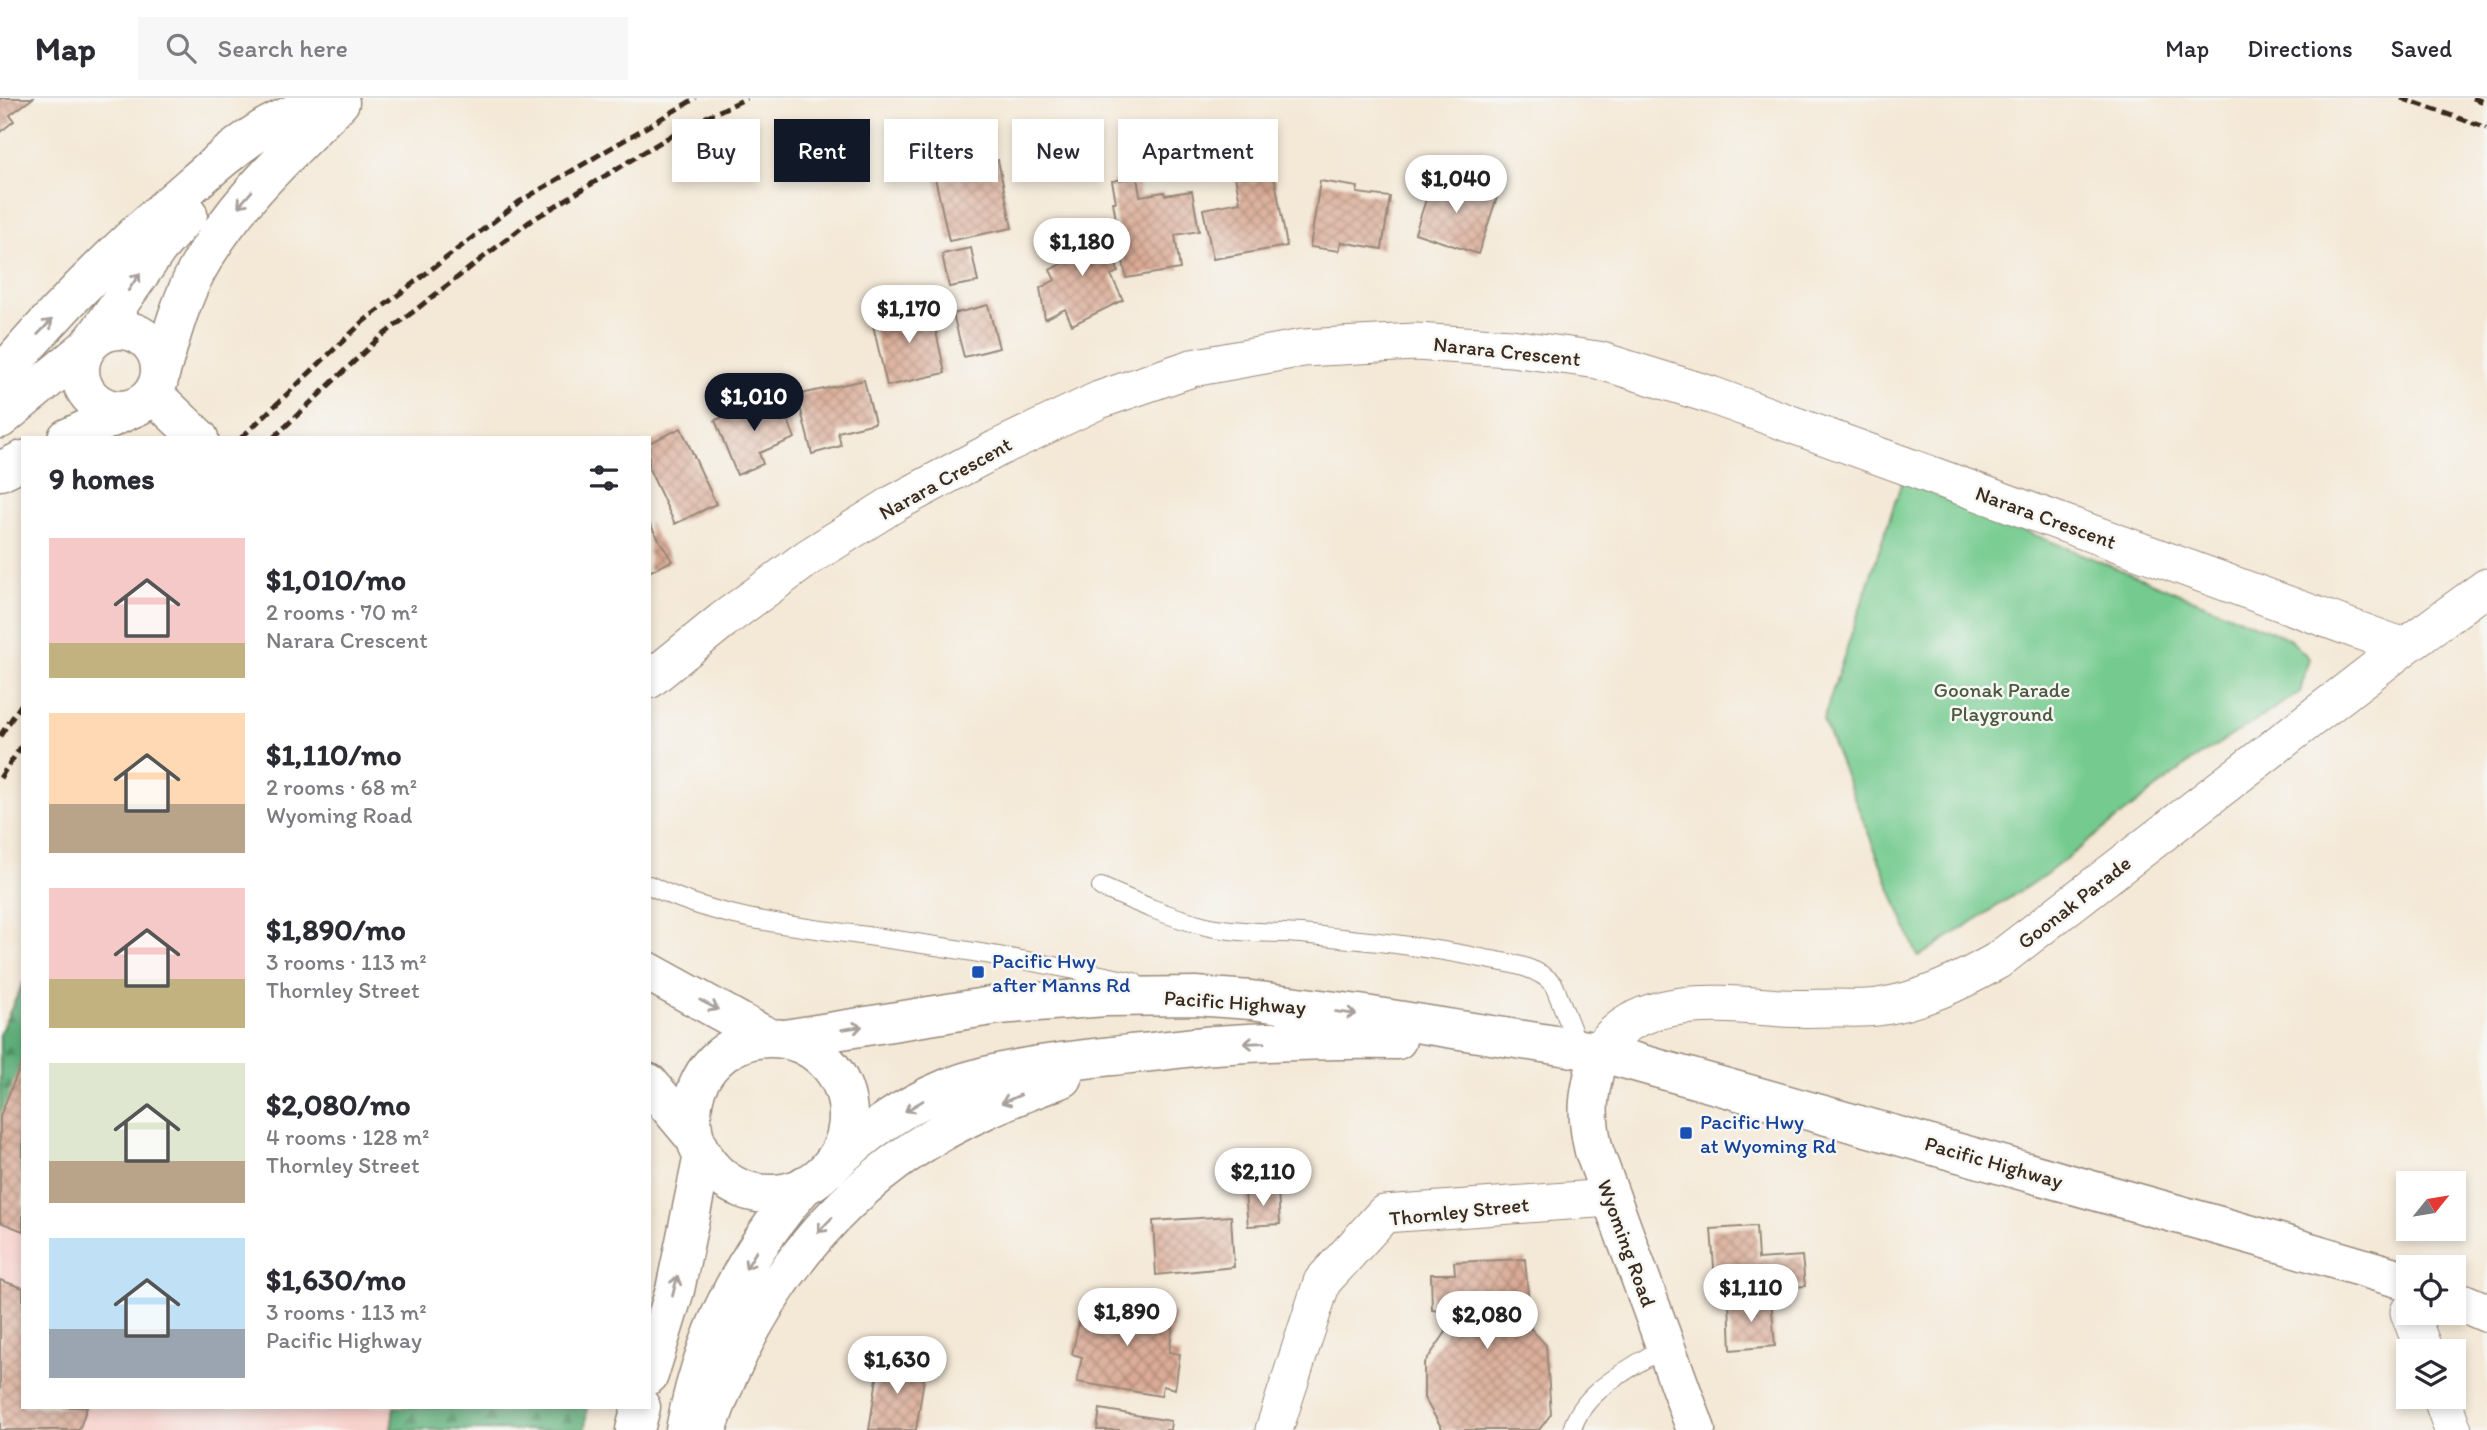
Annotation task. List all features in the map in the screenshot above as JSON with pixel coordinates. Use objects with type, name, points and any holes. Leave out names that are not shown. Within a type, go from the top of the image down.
[{"type":"main road","points":[[0,377],[108,261],[158,213],[222,159],[244,141],[274,123],[331,98]]},
{"type":"main road","points":[[164,405],[118,411],[100,405],[82,385],[79,366],[90,343],[178,224],[236,171],[342,98]]},
{"type":"main road","points":[[164,405],[184,299],[197,271],[227,222],[256,187],[342,98]]},
{"type":"main road","points":[[0,419],[103,333],[124,329],[142,336],[156,352],[164,405]]},
{"type":"main road","points":[[73,436],[164,405]]},
{"type":"main road","points":[[0,471],[21,461]]},
{"type":"main road","points":[[651,973],[777,1038],[802,1045],[818,1054],[841,1083],[846,1101],[848,1119],[839,1154],[817,1177],[777,1193],[749,1191],[730,1183],[715,1171],[651,1086]]},
{"type":"main road","name":"Pacific Highway","points":[[777,1038],[1010,1004],[1106,997],[1195,996],[1251,1000],[1359,1014],[1589,1050],[2396,1292]]},
{"type":"main road","points":[[651,1368],[675,1290],[699,1147],[692,1120],[698,1084],[707,1069],[735,1046],[751,1040],[777,1038]]},
{"type":"main road","name":"Pacific Highway","points":[[685,1430],[694,1384],[714,1325],[731,1291],[766,1234],[817,1177],[867,1135],[919,1102],[946,1089],[993,1074],[1030,1067],[1216,1045],[1346,1040],[1518,1040]]},
{"type":"main road","name":"Wyoming Road","points":[[1589,1050],[1587,1116],[1594,1152],[1696,1430]]},
{"type":"main road","points":[[707,1430],[723,1385],[746,1335],[770,1295],[821,1228],[879,1175],[916,1148],[968,1118],[1041,1086],[1145,1053]]},
{"type":"main road","points":[[2466,1304],[2487,1313]]},
{"type":"main road","points":[[635,1430],[640,1409]]},
{"type":"street","name":"Narara Crescent","points":[[651,678],[723,620],[809,557],[895,503],[986,454],[1099,400],[1192,368],[1303,348],[1415,342],[1511,348],[1598,360],[1711,395],[2404,647]]},
{"type":"street","name":"Goonak Parade","points":[[1589,1050],[1631,1021],[1665,1009],[1730,1005],[1786,1009],[1874,1008],[1908,1002],[1964,980],[1997,961],[2404,647],[2487,587]]},
{"type":"street","name":"Thornley Street","points":[[1274,1430],[1322,1282],[1384,1214],[1610,1198]]},
{"type":"street","points":[[2446,1409],[2453,1430]]},
{"type":"lane","points":[[651,886],[695,904],[748,917],[1029,960],[1195,996]]},
{"type":"lane","points":[[1101,887],[1157,911],[1208,926],[1347,938],[1471,956],[1530,969],[1549,979],[1554,985],[1589,1050]]},
{"type":"lane","points":[[1572,1430],[1576,1415],[1600,1390],[1665,1346]]},
{"type":"shaded area","points":[[21,1166],[21,1409],[394,1409],[391,1430],[0,1430],[0,1212]]},
{"type":"green space","name":"Goonak Parade Playground","points":[[1902,481],[2288,638],[2309,658],[2300,692],[2190,762],[2045,875],[1918,957],[1823,720]]},
{"type":"green space","points":[[21,987],[21,1166],[0,1212],[0,1033]]},
{"type":"green space","points":[[394,1409],[587,1409],[585,1430],[391,1430]]},
{"type":"building","points":[[0,98],[33,98],[10,115],[14,121],[0,132]]},
{"type":"building","points":[[998,160],[1012,228],[949,241],[936,182],[998,182]]},
{"type":"building","points":[[1434,175],[1497,197],[1478,254],[1415,233]]},
{"type":"building","points":[[1112,181],[1138,182],[1140,196],[1192,191],[1199,231],[1175,235],[1180,269],[1126,278]]},
{"type":"building","points":[[1320,181],[1358,187],[1357,193],[1390,197],[1382,249],[1341,242],[1339,251],[1310,247]]},
{"type":"building","points":[[1236,182],[1275,182],[1287,246],[1213,259],[1203,209],[1240,202]]},
{"type":"building","points":[[1088,222],[1101,250],[1112,245],[1118,272],[1111,275],[1123,300],[1072,325],[1065,309],[1045,319],[1040,288],[1055,280],[1050,270],[1068,260],[1057,238]]},
{"type":"building","points":[[971,248],[978,282],[949,287],[942,254]]},
{"type":"building","points":[[930,304],[945,373],[887,386],[872,321],[883,318],[882,315]]},
{"type":"building","points":[[988,305],[999,348],[964,357],[953,314]]},
{"type":"building","points":[[864,380],[875,423],[838,432],[841,446],[812,454],[797,395]]},
{"type":"building","points":[[779,397],[795,438],[759,453],[763,464],[737,475],[715,420]]},
{"type":"building","points":[[681,428],[716,504],[675,524],[651,473],[651,442]]},
{"type":"building","points":[[651,526],[672,561],[651,571]]},
{"type":"building","points":[[21,1064],[21,1230],[0,1222],[0,1116]]},
{"type":"building","points":[[1278,1191],[1280,1224],[1248,1226],[1245,1193]]},
{"type":"building","points":[[1231,1216],[1234,1267],[1156,1275],[1153,1221]]},
{"type":"building","points":[[1756,1226],[1758,1259],[1802,1256],[1805,1286],[1716,1293],[1711,1229]]},
{"type":"building","points":[[1525,1259],[1531,1329],[1546,1345],[1551,1414],[1539,1430],[1443,1430],[1424,1398],[1424,1364],[1446,1332],[1445,1311],[1432,1310],[1431,1274],[1455,1274],[1454,1262]]},
{"type":"building","points":[[0,1280],[21,1287],[21,1409],[86,1409],[79,1430],[0,1430]]},
{"type":"building","points":[[1094,1298],[1175,1313],[1169,1352],[1180,1354],[1175,1389],[1163,1386],[1161,1396],[1077,1382],[1082,1357],[1072,1354],[1080,1318],[1089,1320]]},
{"type":"building","points":[[1771,1298],[1775,1346],[1731,1350],[1729,1301]]},
{"type":"building","points":[[880,1359],[926,1366],[916,1430],[869,1430]]},
{"type":"building","points":[[1100,1409],[1171,1421],[1170,1430],[1097,1430]]},
{"type":"railway","points":[[243,436],[364,321],[519,202],[696,98]]},
{"type":"railway","points":[[275,436],[378,339],[529,222],[687,126],[747,98]]},
{"type":"railway","points":[[2401,98],[2487,128]]},
{"type":"railway","points":[[2473,98],[2487,103]]},
{"type":"railway","points":[[0,736],[21,705]]},
{"type":"railway","points":[[0,778],[21,747]]},
{"type":"place","name":"Pacific Hwy after Manns Rd","points":[[978,972]]},
{"type":"place","name":"Pacific Hwy at Wyoming Rd","points":[[1686,1133]]}]
